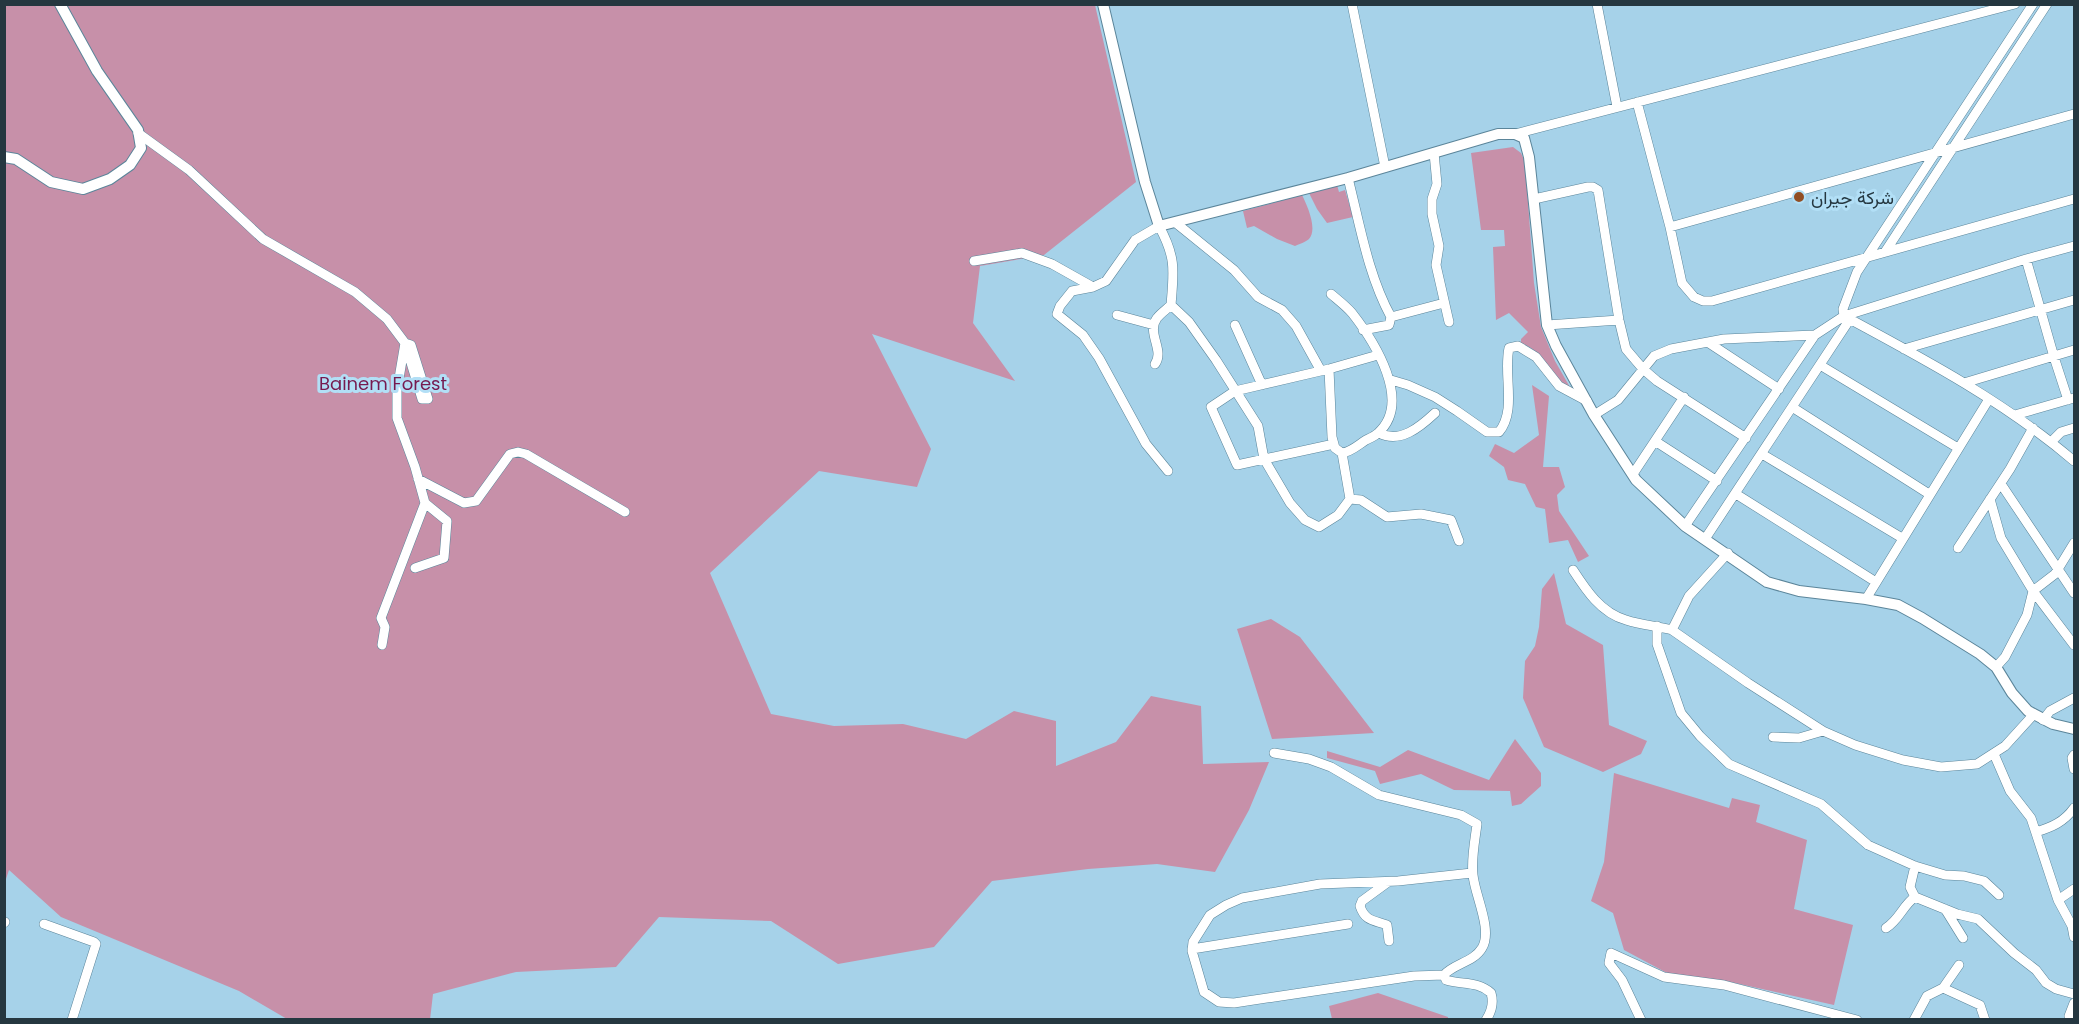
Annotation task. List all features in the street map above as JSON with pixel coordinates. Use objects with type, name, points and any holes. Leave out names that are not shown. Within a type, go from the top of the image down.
[{"type":"street","points":[[4,157],[16,159],[51,182],[83,189],[110,178],[130,165],[141,147],[138,130],[96,71],[60,4]]},
{"type":"street","points":[[1103,4],[1145,182],[1174,263],[1171,305],[1156,319],[1154,324],[1153,330],[1158,352],[1155,364]]},
{"type":"street","points":[[1352,4],[1384,167]]},
{"type":"street","points":[[1597,4],[1617,107]]},
{"type":"street","points":[[1168,471],[1146,444],[1099,357],[1083,335],[1057,314],[1060,306],[1072,291],[1093,287],[1106,281],[1135,240],[1159,226],[1348,178],[1498,134],[1515,134],[2015,4]]},
{"type":"street","points":[[2033,4],[1938,153],[1857,272],[1843,309],[1847,318],[1964,383],[2015,415],[2052,441],[2074,461]]},
{"type":"street","points":[[1885,252],[2048,4]]},
{"type":"street","points":[[1976,92],[1981,104]]},
{"type":"street","points":[[1637,102],[1670,227],[1682,283],[1689,294],[1703,301],[1712,301],[2074,200]]},
{"type":"street","points":[[1670,227],[2074,114]]},
{"type":"street","points":[[138,133],[189,170],[263,239],[354,292],[387,319],[405,343],[422,399],[428,399],[411,345],[405,343]]},
{"type":"street","points":[[1515,134],[1524,138],[1529,157],[1547,325],[1594,415],[1632,474],[1653,497],[1685,526],[1767,582],[1799,591],[1866,599],[1898,606],[1922,618],[1980,654],[1996,667],[2012,693],[2028,711],[2038,717],[2074,729]]},
{"type":"street","points":[[1434,153],[1437,184],[1431,199],[1439,246],[1436,265],[1449,322]]},
{"type":"street","points":[[1938,153],[1942,163]]},
{"type":"street","points":[[1348,178],[1381,298],[1392,317],[1389,326],[1363,330]]},
{"type":"street","points":[[1533,199],[1590,186],[1598,190],[1619,320],[1626,349],[1657,381],[1746,438]]},
{"type":"street","points":[[1171,305],[1189,322],[1258,426],[1264,459],[1290,503],[1305,520],[1319,527],[1338,515],[1350,499],[1342,453],[1335,448],[1332,437],[1325,370],[1296,326],[1282,310],[1258,297],[1234,270],[1176,222]]},
{"type":"street","points":[[1594,415],[1618,400],[1654,356],[1671,349],[1724,339],[1815,335],[1847,318],[2026,259],[2074,246]]},
{"type":"street","points":[[975,261],[1022,253],[1052,264],[1093,287]]},
{"type":"street","points":[[2015,415],[2071,399],[2054,357],[2026,259]]},
{"type":"street","points":[[1331,294],[1351,311],[1378,355],[1391,380],[1393,404],[1379,433],[1348,452],[1342,453]]},
{"type":"street","points":[[1904,349],[2074,300]]},
{"type":"street","points":[[1392,317],[1444,303]]},
{"type":"street","points":[[1117,315],[1154,324]]},
{"type":"street","points":[[1705,539],[1820,364],[1847,318]]},
{"type":"street","points":[[1547,325],[1619,320]]},
{"type":"street","points":[[1235,325],[1262,385]]},
{"type":"street","points":[[1685,526],[1815,335]]},
{"type":"street","points":[[405,343],[397,390],[397,418],[425,503],[447,521],[444,558],[415,568]]},
{"type":"street","points":[[1709,343],[1779,389]]},
{"type":"street","points":[[1391,380],[1435,397],[1486,432],[1499,432],[1506,424],[1508,411],[1506,361],[1509,348],[1518,346],[1536,357],[1559,386],[1587,402]]},
{"type":"street","points":[[1964,383],[2074,350]]},
{"type":"street","points":[[1334,444],[1237,465],[1211,407],[1235,391],[1378,355]]},
{"type":"street","points":[[1820,364],[1958,448]]},
{"type":"street","points":[[1632,474],[1684,397]]},
{"type":"street","points":[[1866,599],[1989,399]]},
{"type":"street","points":[[1792,407],[1929,494]]},
{"type":"street","points":[[1379,433],[1387,437],[1401,436],[1420,427],[1435,413]]},
{"type":"street","points":[[1958,549],[2001,484],[2033,428]]},
{"type":"street","points":[[2052,441],[2061,432],[2074,428]]},
{"type":"street","points":[[1655,441],[1717,481]]},
{"type":"street","points":[[418,479],[464,503],[476,501],[510,454],[518,452],[526,454],[625,512]]},
{"type":"street","points":[[1762,454],[1902,538]]},
{"type":"street","points":[[2001,484],[2074,593]]},
{"type":"street","points":[[1736,494],[1876,582]]},
{"type":"street","points":[[1350,499],[1361,500],[1387,517],[1421,514],[1451,520],[1459,541]]},
{"type":"street","points":[[1990,499],[2001,538],[2033,591],[2074,645]]},
{"type":"street","points":[[382,645],[385,627],[381,618],[425,503]]},
{"type":"street","points":[[1996,667],[2005,657],[2027,615],[2033,591],[2055,574],[2074,543]]},
{"type":"street","points":[[1672,630],[1689,596],[1728,554]]},
{"type":"street","points":[[1573,570],[1591,597],[1610,613],[1624,620],[1672,630],[1748,683],[1823,731],[1864,748],[1903,760],[1941,767],[1977,764],[2005,746],[2038,717],[2074,698]]},
{"type":"street","points":[[1657,626],[1657,644],[1681,713],[1700,736],[1729,764],[1821,804],[1868,845],[1915,866],[1945,875],[1964,876],[1984,881],[1999,895]]},
{"type":"street","points":[[1773,737],[1799,738],[1823,731]]},
{"type":"street","points":[[1274,753],[1309,759],[1331,767],[1379,795],[1461,815],[1477,824],[1472,873],[1487,933],[1482,950],[1444,975],[1414,976],[1234,1003],[1220,1002],[1204,992],[1192,949],[1193,942],[1210,915],[1226,905],[1242,898],[1320,884],[1388,882],[1472,873]]},
{"type":"street","points":[[1994,754],[2004,780],[2031,818],[2058,900],[2072,926],[2074,936]]},
{"type":"street","points":[[2074,754],[2072,758],[2074,769]]},
{"type":"street","points":[[2036,832],[2054,826],[2067,817],[2074,808]]},
{"type":"street","points":[[1915,866],[1910,887],[1915,897],[1957,914],[1978,919],[2036,970],[2046,982],[2056,989],[2074,994]]},
{"type":"street","points":[[1388,882],[1362,901],[1360,906],[1366,918],[1387,925],[1389,941]]},
{"type":"street","points":[[2058,900],[2074,889]]},
{"type":"street","points":[[1886,928],[1896,922],[1911,899],[1915,897]]},
{"type":"street","points":[[1944,908],[1963,938]]},
{"type":"street","points":[[44,924],[96,944],[72,1020]]},
{"type":"street","points":[[1192,949],[1348,924]]},
{"type":"street","points":[[1641,1020],[1622,980],[1609,963],[1611,953],[1664,977],[1724,985],[1857,1020]]},
{"type":"street","points":[[1914,1020],[1928,996],[1943,988],[1959,965]]},
{"type":"street","points":[[1444,975],[1446,980],[1478,984],[1491,993],[1494,1001],[1486,1020]]},
{"type":"street","points":[[1943,988],[1980,1005],[1984,1020]]},
{"type":"street","points":[[2071,1020],[2069,1016],[2074,1003]]},
{"type":"green space","name":"Bainem Forest","points":[[5,5],[1095,5],[1136,182],[1044,255],[980,266],[973,323],[1015,381],[872,334],[931,449],[917,487],[819,471],[710,573],[771,714],[834,726],[903,724],[966,739],[1014,711],[1056,721],[1056,766],[1116,742],[1151,696],[1201,706],[1203,764],[1269,762],[1249,810],[1215,872],[1157,864],[1088,869],[992,881],[934,947],[838,964],[771,921],[659,917],[616,967],[516,972],[433,994],[430,1020],[287,1019],[239,991],[61,917],[9,870],[5,882]]},
{"type":"green space","points":[[1513,147],[1521,153],[1525,162],[1534,283],[1541,327],[1555,361],[1571,389],[1559,381],[1533,349],[1521,344],[1521,339],[1528,332],[1509,313],[1496,320],[1493,247],[1505,246],[1504,230],[1481,230],[1471,153]]},
{"type":"green space","points":[[1337,185],[1339,192],[1345,190],[1353,217],[1327,223],[1309,193]]},
{"type":"green space","points":[[1302,195],[1312,223],[1311,235],[1306,241],[1295,246],[1254,226],[1247,228],[1243,211]]},
{"type":"green space","points":[[1532,385],[1549,396],[1543,467],[1559,467],[1565,487],[1557,495],[1559,511],[1589,556],[1578,562],[1568,540],[1549,543],[1545,509],[1536,507],[1525,484],[1508,480],[1504,467],[1489,456],[1495,444],[1514,453],[1539,435]]},
{"type":"green space","points":[[1554,573],[1566,624],[1603,645],[1609,725],[1647,741],[1641,754],[1603,772],[1544,747],[1523,698],[1525,661],[1535,646],[1542,589]]},
{"type":"green space","points":[[1271,619],[1300,637],[1374,733],[1272,739],[1237,629]]},
{"type":"green space","points":[[1515,739],[1541,773],[1541,786],[1521,804],[1512,806],[1510,791],[1454,790],[1421,774],[1380,784],[1375,771],[1327,758],[1327,751],[1380,767],[1408,750],[1489,780]]},
{"type":"green space","points":[[1614,773],[1729,808],[1732,798],[1760,805],[1756,822],[1807,840],[1794,909],[1853,925],[1834,1005],[1726,981],[1667,973],[1624,950],[1613,913],[1591,901],[1604,862]]},
{"type":"green space","points":[[1378,993],[1448,1017],[1448,1019],[1332,1019],[1329,1006]]},
{"type":"place","name":"شركة جيران","points":[[1799,197]]}]
